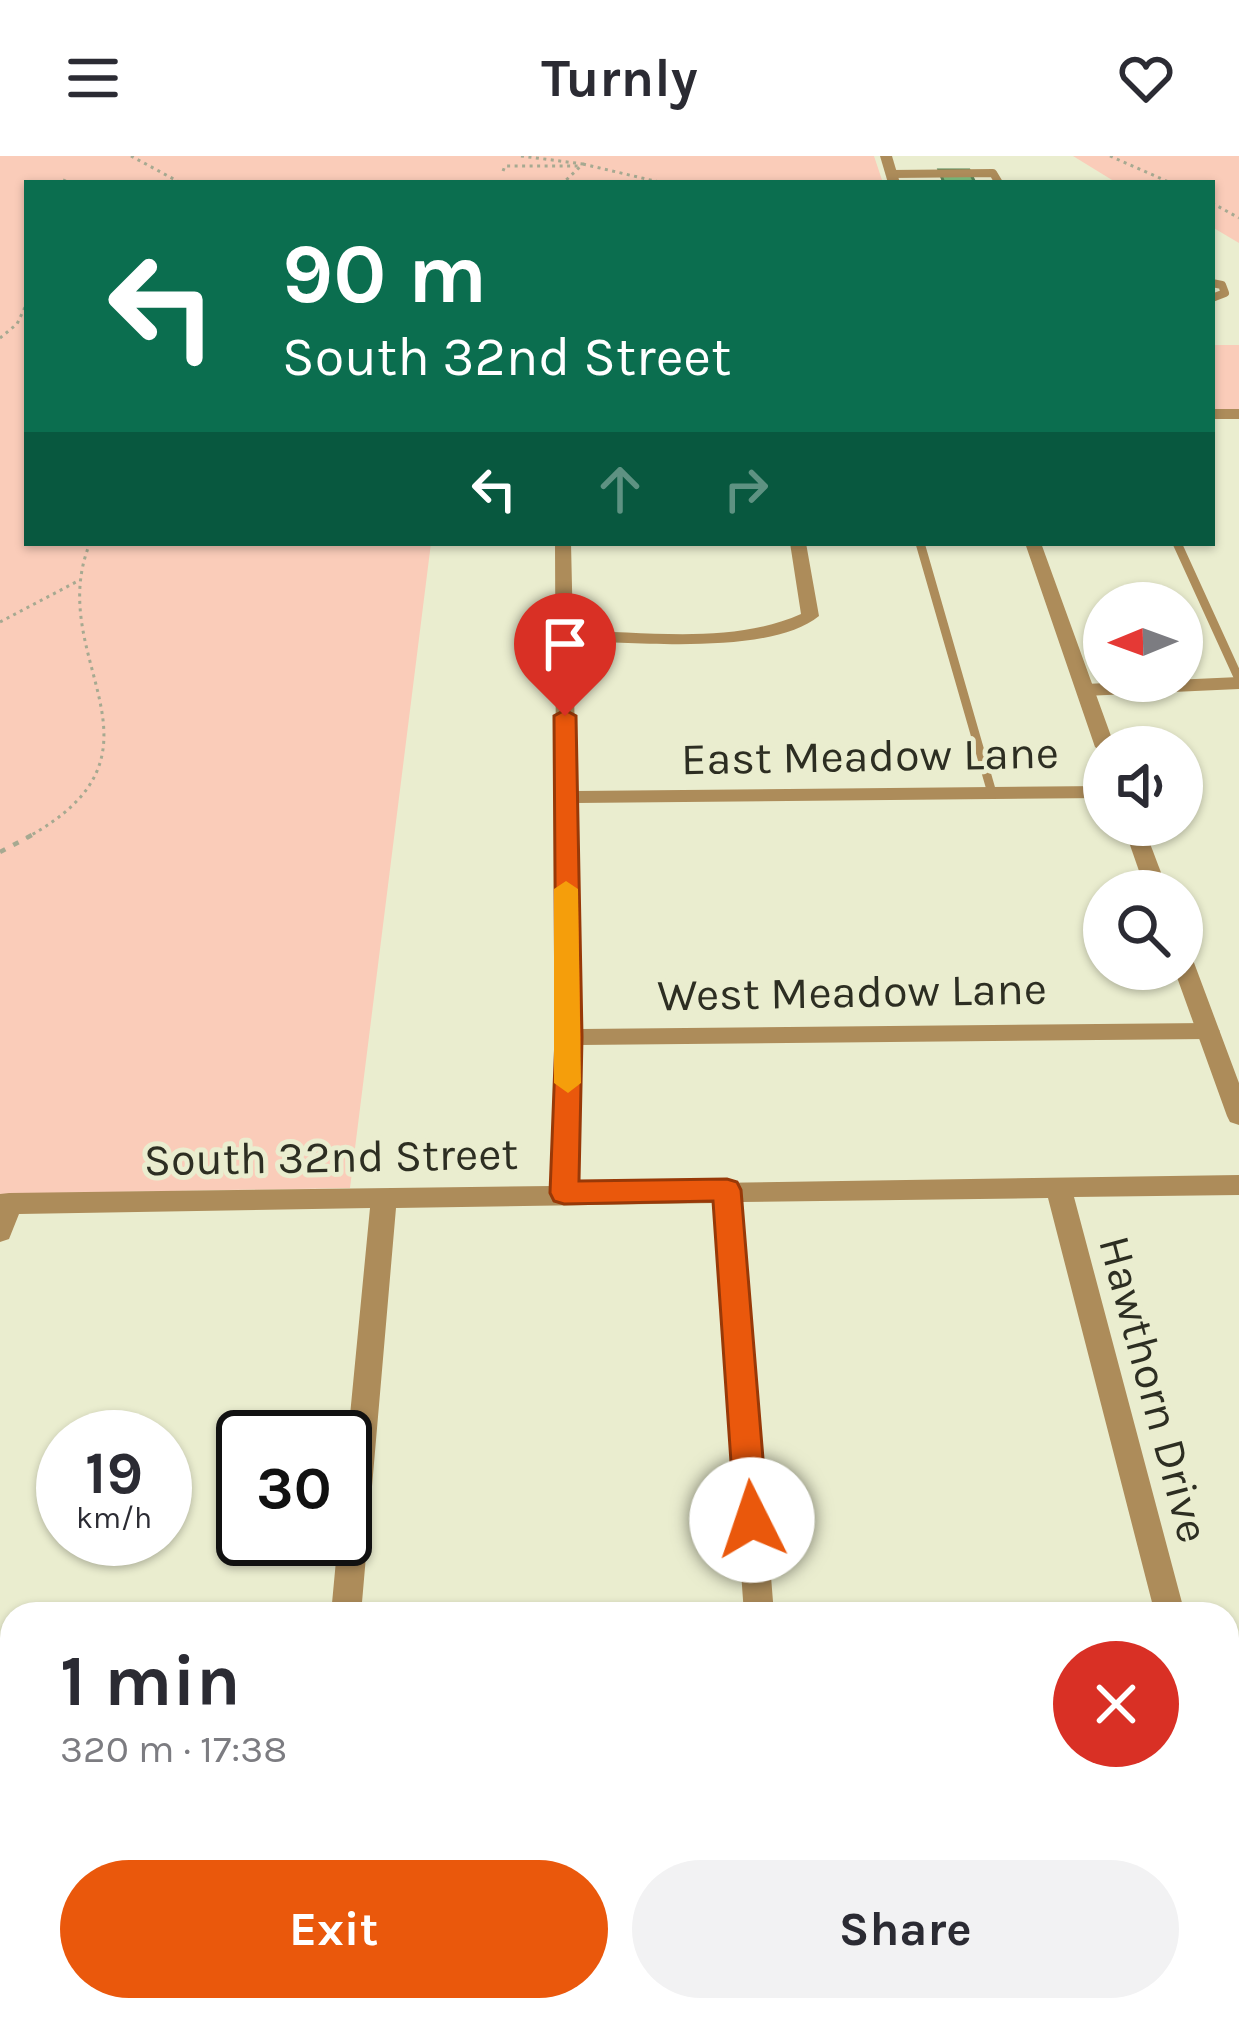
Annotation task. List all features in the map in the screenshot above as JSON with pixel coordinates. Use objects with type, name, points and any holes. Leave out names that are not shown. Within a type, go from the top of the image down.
[{"type":"street","points":[[886,156],[892,178]]},
{"type":"street","points":[[563,546],[569,1037],[564,1193]]},
{"type":"street","points":[[566,636],[760,634],[792,628],[810,616],[798,546]]},
{"type":"street","points":[[1034,546],[1083,687]]},
{"type":"street","points":[[1203,683],[1239,681]]},
{"type":"street","name":"East Meadow Lane","points":[[564,797],[1083,792]]},
{"type":"street","points":[[1193,990],[1239,1116]]},
{"type":"street","name":"West Meadow Lane","points":[[569,1037],[1208,1031]]},
{"type":"street","name":"South 32nd Street","points":[[4,1204],[1239,1185]]},
{"type":"street","name":"Hawthorn Drive","points":[[1058,1186],[1167,1602]]},
{"type":"street","points":[[727,1190],[758,1602]]},
{"type":"street","points":[[347,1602],[383,1198]]},
{"type":"street","points":[[0,1232],[4,1204]]},
{"type":"lane","points":[[892,178],[993,173],[996,180]]},
{"type":"lane","points":[[921,546],[992,793]]},
{"type":"lane","points":[[1178,546],[1239,681]]},
{"type":"path","points":[[131,156],[175,180]]},
{"type":"path","points":[[521,156],[649,180]]},
{"type":"path","points":[[1110,156],[1164,180]]},
{"type":"path","points":[[503,171],[505,166],[581,165]]},
{"type":"path","points":[[566,180],[581,165]]},
{"type":"path","points":[[0,338],[17,325],[24,310]]},
{"type":"path","points":[[0,852],[54,823],[90,794],[99,773],[102,750],[94,666],[76,582],[89,546]]},
{"type":"path","points":[[0,622],[76,582]]},
{"type":"shaded area","points":[[0,156],[874,156],[882,180],[24,180],[24,546],[431,546],[350,1188],[0,1194]]},
{"type":"shaded area","points":[[1073,156],[1239,156],[1239,243],[1215,229],[1215,180],[1112,180]]},
{"type":"shaded area","points":[[1215,345],[1239,345],[1239,411],[1215,411]]},
{"type":"building","points":[[939,170],[969,170],[974,180],[943,180]]},
{"type":"slow traffic","points":[[566,889],[568,1083]]},
{"type":"route","points":[[565,716],[569,1037],[564,1193],[727,1190],[752,1520]]}]
